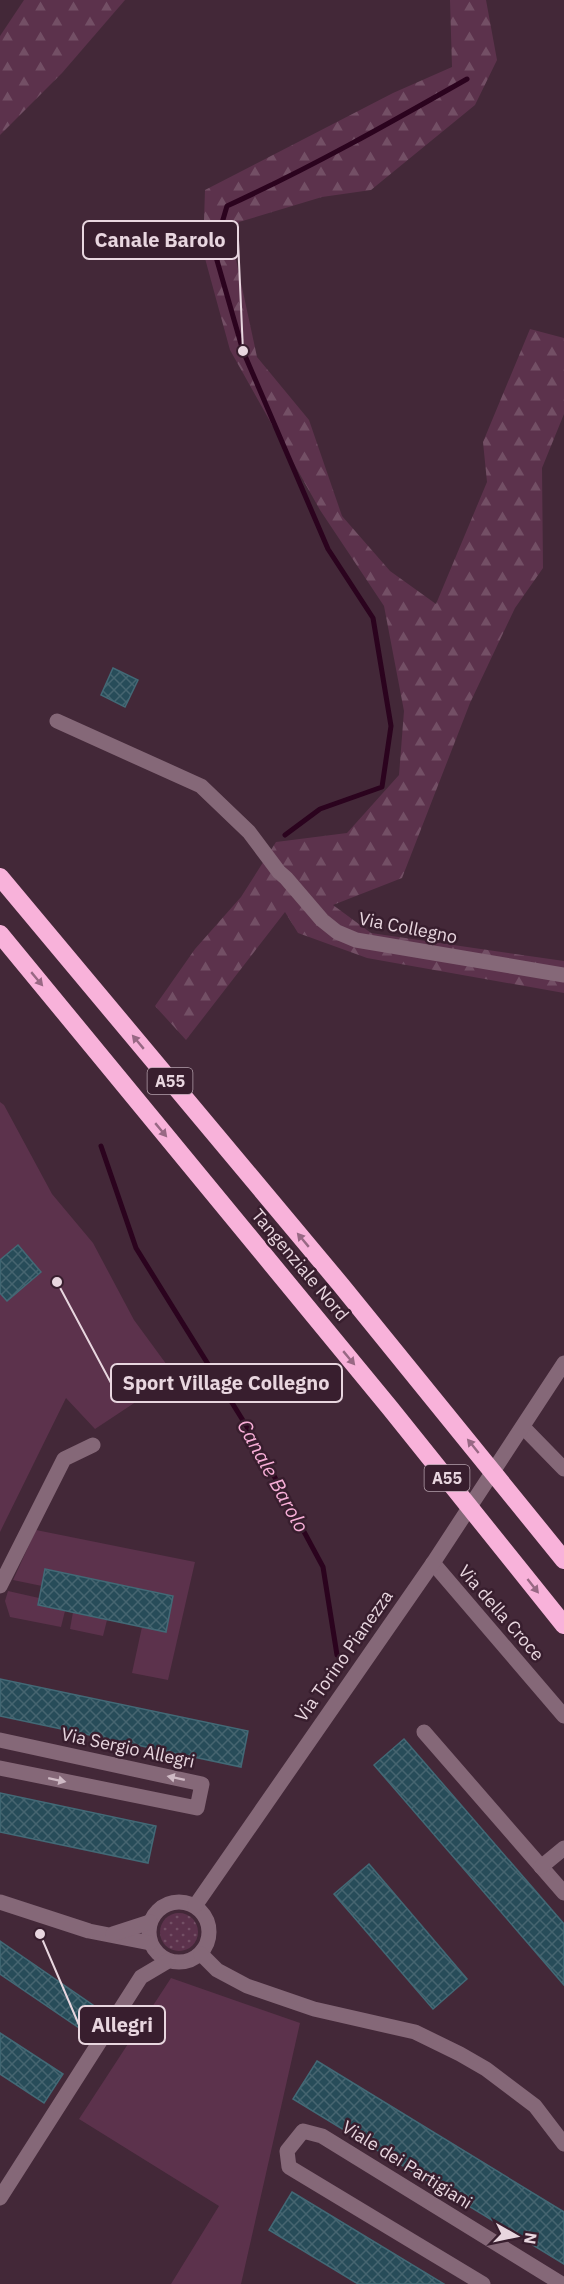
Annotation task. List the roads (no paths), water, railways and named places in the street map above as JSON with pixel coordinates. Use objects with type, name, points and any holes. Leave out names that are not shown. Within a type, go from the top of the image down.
[{"type":"highway","name":"Tangenziale Nord","points":[[0,876],[414,1374],[564,1560]]},
{"type":"highway","name":"Tangenziale Nord","points":[[0,934],[390,1408],[564,1625]]},
{"type":"street","name":"Via Collegno","points":[[57,721],[201,786],[249,832],[279,872],[322,920],[337,932],[356,940],[398,948],[564,975]]},
{"type":"street","points":[[564,1363],[523,1427],[564,1469]]},
{"type":"street","name":"Via Torino Pianezza","points":[[195,1906],[433,1563],[523,1427]]},
{"type":"street","points":[[0,1586],[64,1459],[93,1444]]},
{"type":"street","name":"Via della Croce","points":[[433,1563],[564,1716]]},
{"type":"street","points":[[424,1732],[564,1893]]},
{"type":"street","name":"Via Sergio Allegri","points":[[0,1740],[202,1784],[197,1808],[0,1768]]},
{"type":"street","points":[[541,1867],[564,1848]]},
{"type":"street","points":[[0,1902],[89,1931],[150,1943]]},
{"type":"street","points":[[182,1902],[195,1906],[205,1915],[209,1928],[208,1942],[201,1954],[192,1960],[180,1963],[168,1961],[157,1954],[150,1943],[148,1933],[150,1922],[157,1911],[169,1903],[182,1902]]},
{"type":"street","points":[[111,1935],[150,1922]]},
{"type":"street","points":[[201,1954],[217,1970],[247,1986],[314,2009],[384,2023],[415,2032],[460,2054],[495,2075],[535,2106],[564,2144]]},
{"type":"street","points":[[0,2198],[141,1977],[168,1961]]},
{"type":"street","name":"Viale dei Partigiani","points":[[483,2284],[289,2167],[287,2151],[303,2131],[322,2136],[562,2284]]},
{"type":"waterway","name":"Canale Barolo","points":[[285,835],[320,809],[382,787],[391,726],[373,618],[328,549],[243,351],[214,250],[227,206],[319,161],[467,79]]},
{"type":"waterway","name":"Canale Barolo","points":[[101,1146],[136,1248],[252,1435],[323,1567],[337,1655]]},
{"type":"place","name":"Canale Barolo","points":[[243,351]]},
{"type":"place","name":"Sport Village Collegno","points":[[57,1282]]},
{"type":"place","name":"Allegri","points":[[40,1934]]}]
